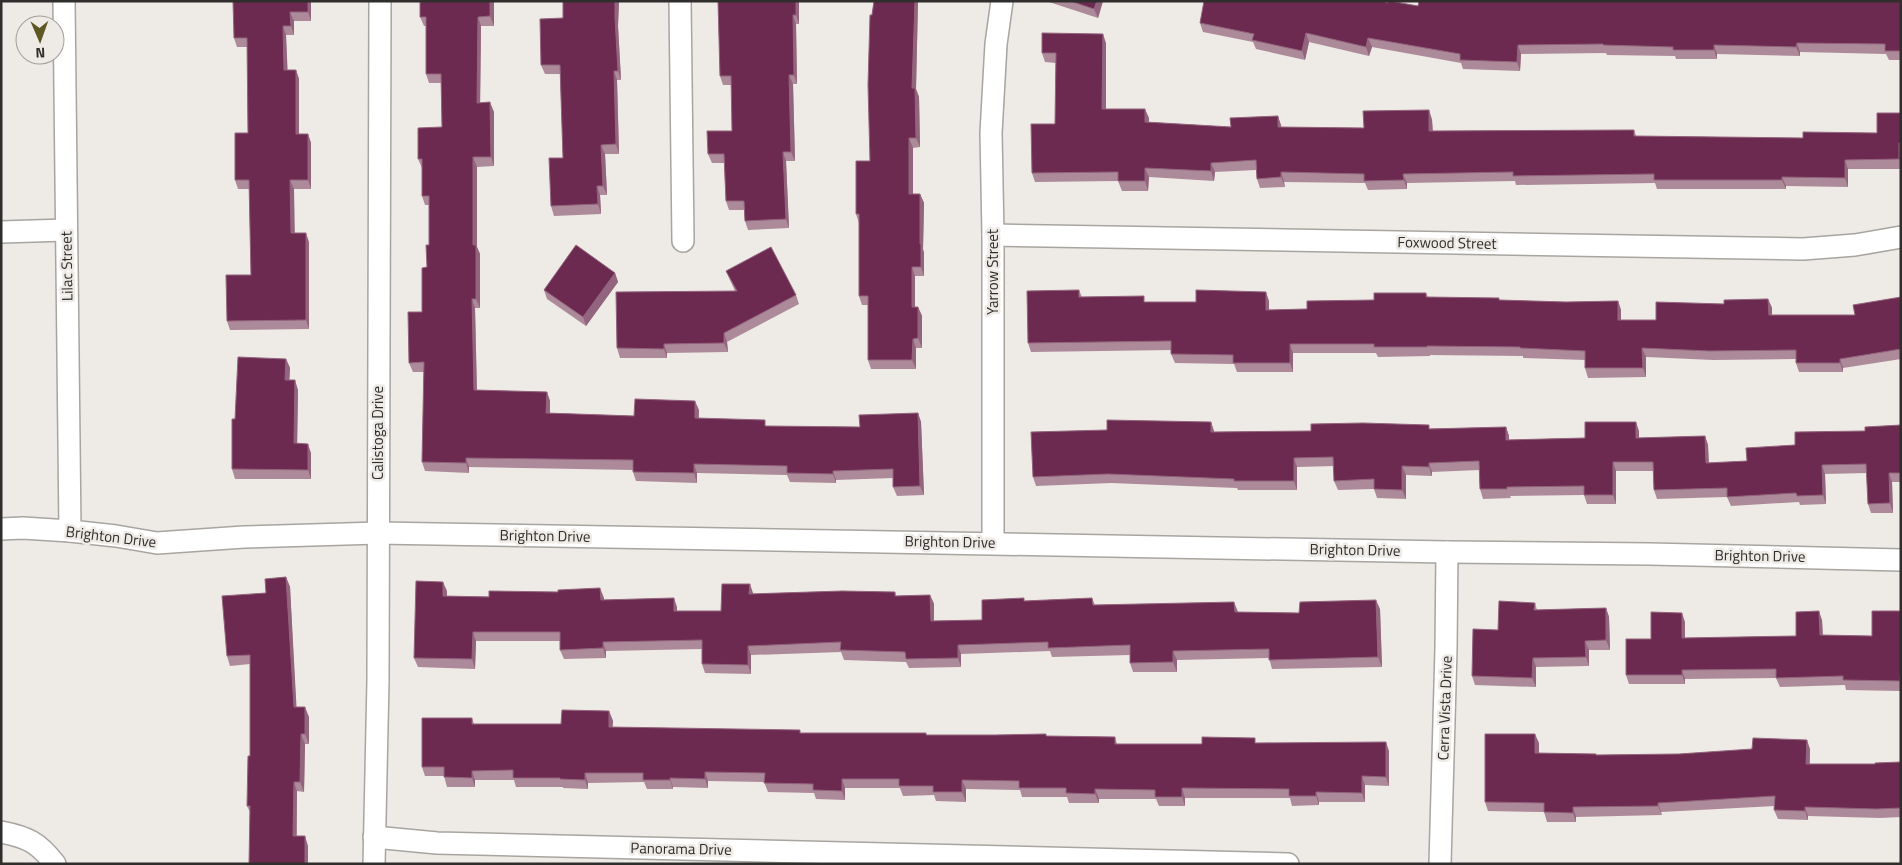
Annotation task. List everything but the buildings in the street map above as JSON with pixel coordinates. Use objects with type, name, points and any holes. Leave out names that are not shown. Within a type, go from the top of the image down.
[{"type":"street","name":"Lilac Street","points":[[64,1],[70,531]]},
{"type":"street","name":"Calistoga Drive","points":[[374,864],[378,671],[380,1]]},
{"type":"street","points":[[680,1],[683,241]]},
{"type":"street","name":"Yarrow Street","points":[[993,543],[993,235],[991,133],[996,44],[1002,1]]},
{"type":"street","points":[[1,232],[66,230]]},
{"type":"street","name":"Foxwood Street","points":[[993,235],[1803,249],[1855,245],[1901,237]]},
{"type":"street","name":"Brighton Drive","points":[[1,529],[23,528],[70,531],[157,543],[244,537],[378,533],[1650,554],[1901,560]]},
{"type":"street","name":"Cerra Vista Drive","points":[[1440,864],[1447,552]]},
{"type":"street","points":[[1,832],[24,836],[48,856]]},
{"type":"street","name":"Panorama Drive","points":[[374,837],[437,843],[1288,864]]}]
